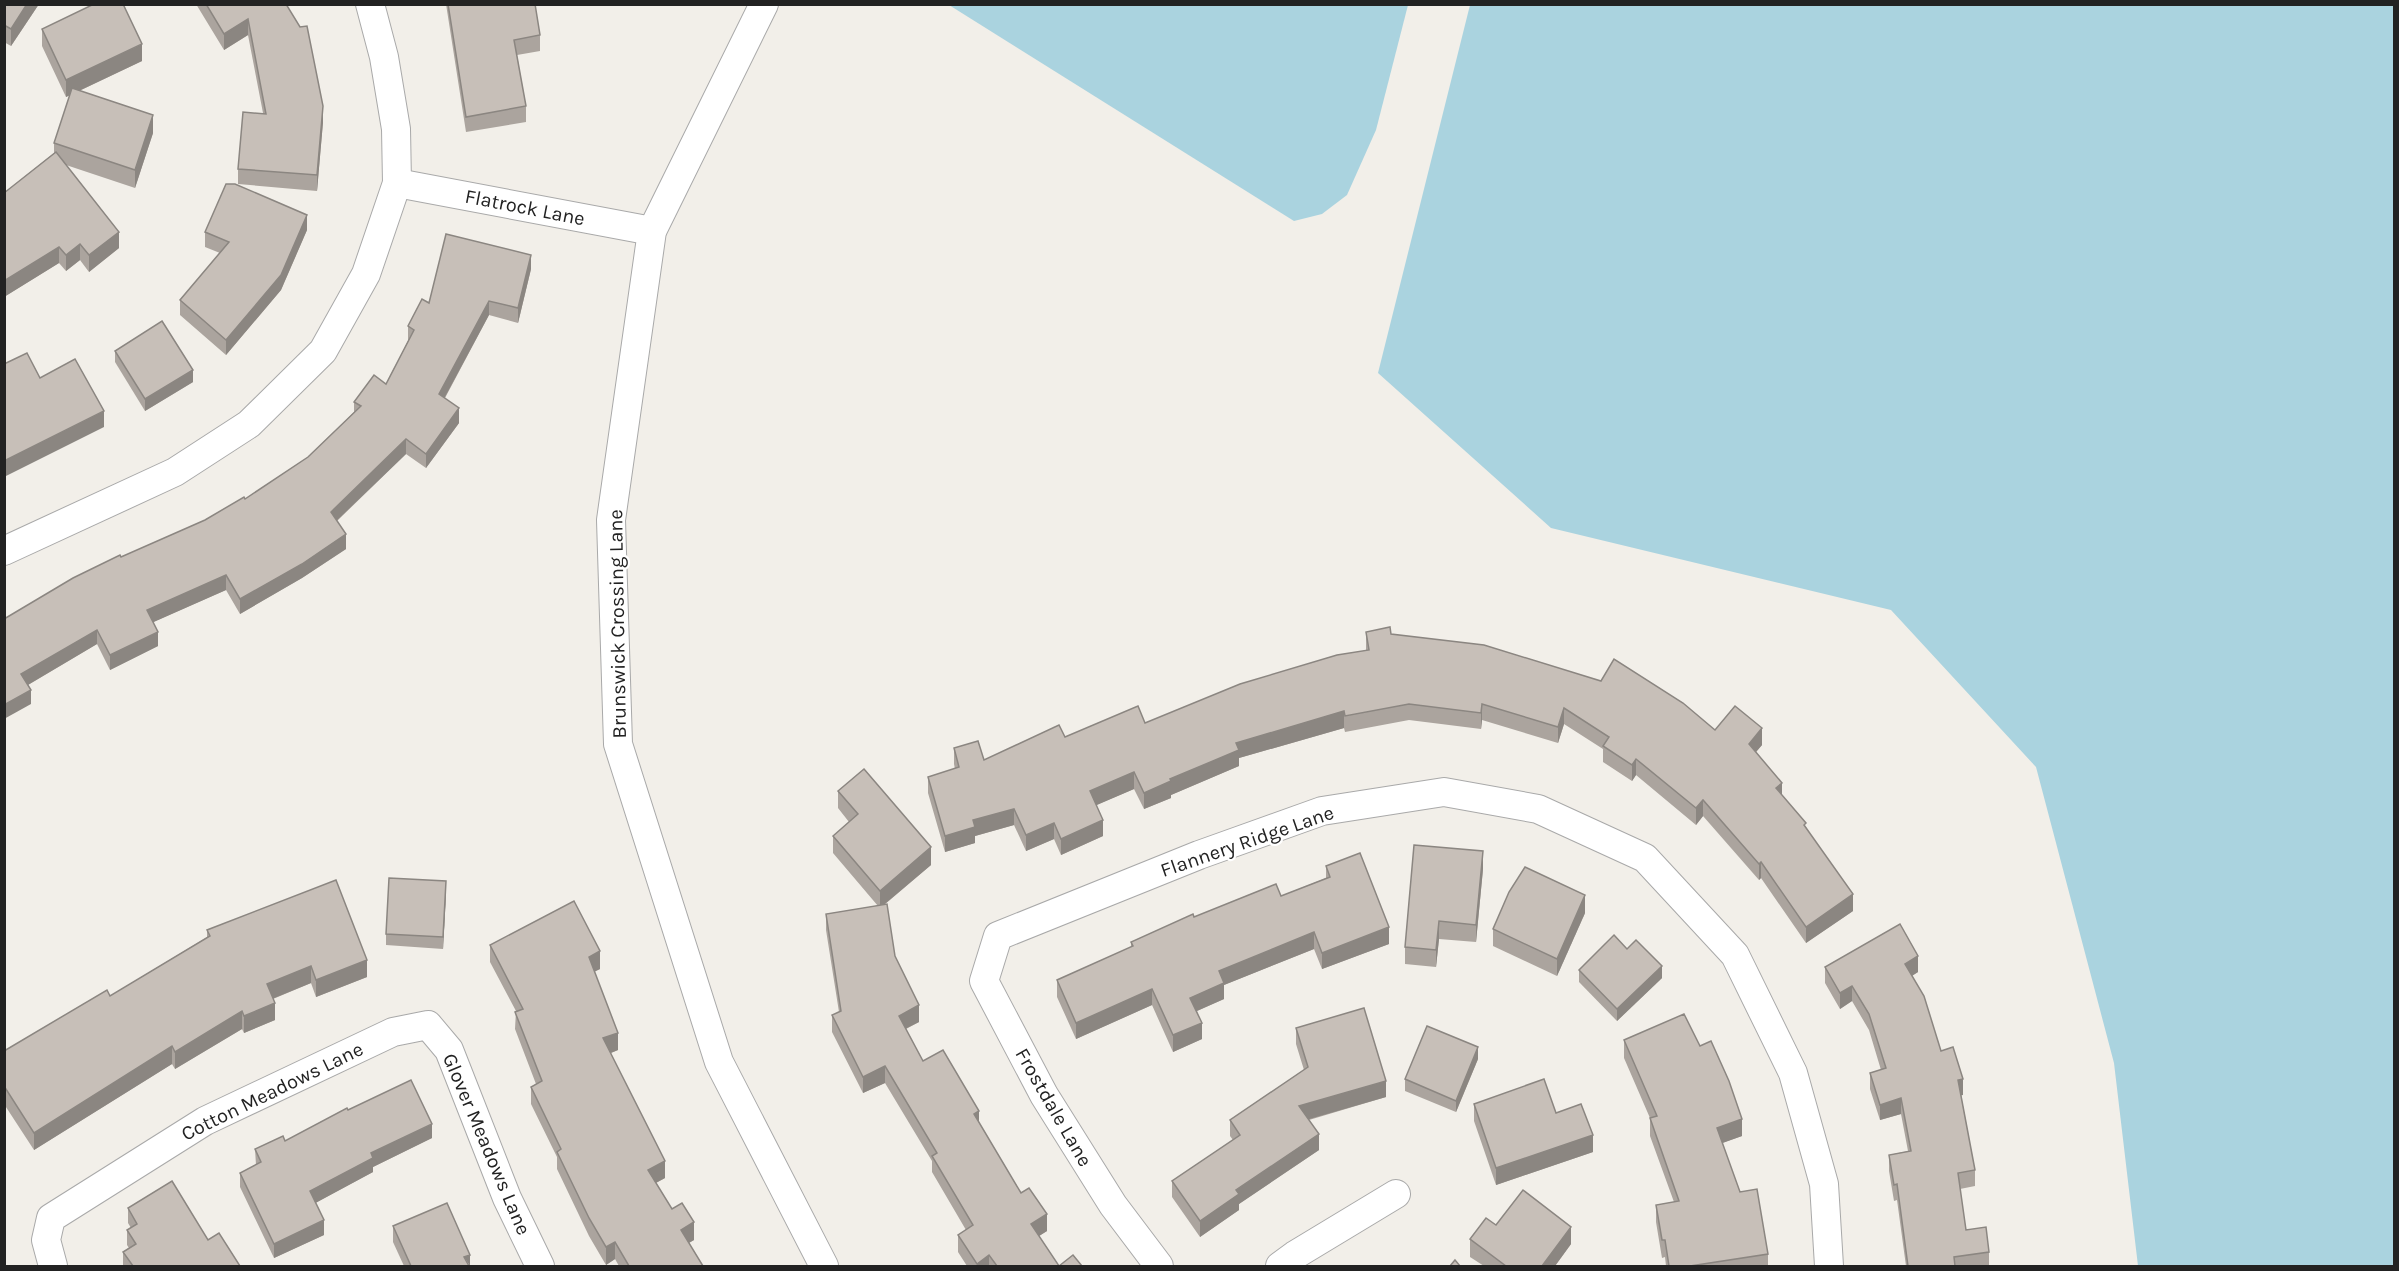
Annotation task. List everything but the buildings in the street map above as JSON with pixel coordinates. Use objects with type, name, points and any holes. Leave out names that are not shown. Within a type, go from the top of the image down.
[{"type":"street","points":[[4,551],[175,472],[249,424],[323,351],[366,274],[397,183],[396,129],[384,57],[370,4]]},
{"type":"street","name":"Brunswick Crossing Lane","points":[[764,4],[652,231],[610,520],[618,744],[718,1062],[825,1266]]},
{"type":"street","name":"Flatrock Lane","points":[[397,183],[652,231]]},
{"type":"street","name":"Flannery Ridge Lane","points":[[998,936],[1199,855],[1322,811],[1444,792],[1538,809],[1645,858],[1735,955],[1793,1073],[1824,1184],[1829,1266]]},
{"type":"street","name":"Frostdale Lane","points":[[998,936],[984,981],[1044,1095],[1113,1205],[1158,1266]]},
{"type":"street","name":"Cotton Meadows Lane","points":[[50,1253],[51,1218],[205,1120],[393,1032],[428,1025]]},
{"type":"street","name":"Glover Meadows Lane","points":[[428,1025],[449,1050],[507,1198],[540,1266]]},
{"type":"street","points":[[1280,1266],[1295,1254],[1396,1194]]},
{"type":"water","points":[[949,5],[1408,5],[1376,130],[1347,195],[1322,214],[1294,221]]},
{"type":"water","points":[[1470,5],[2394,5],[2394,1266],[2138,1266],[2114,1063],[2036,767],[1891,610],[1551,528],[1378,373]]}]
